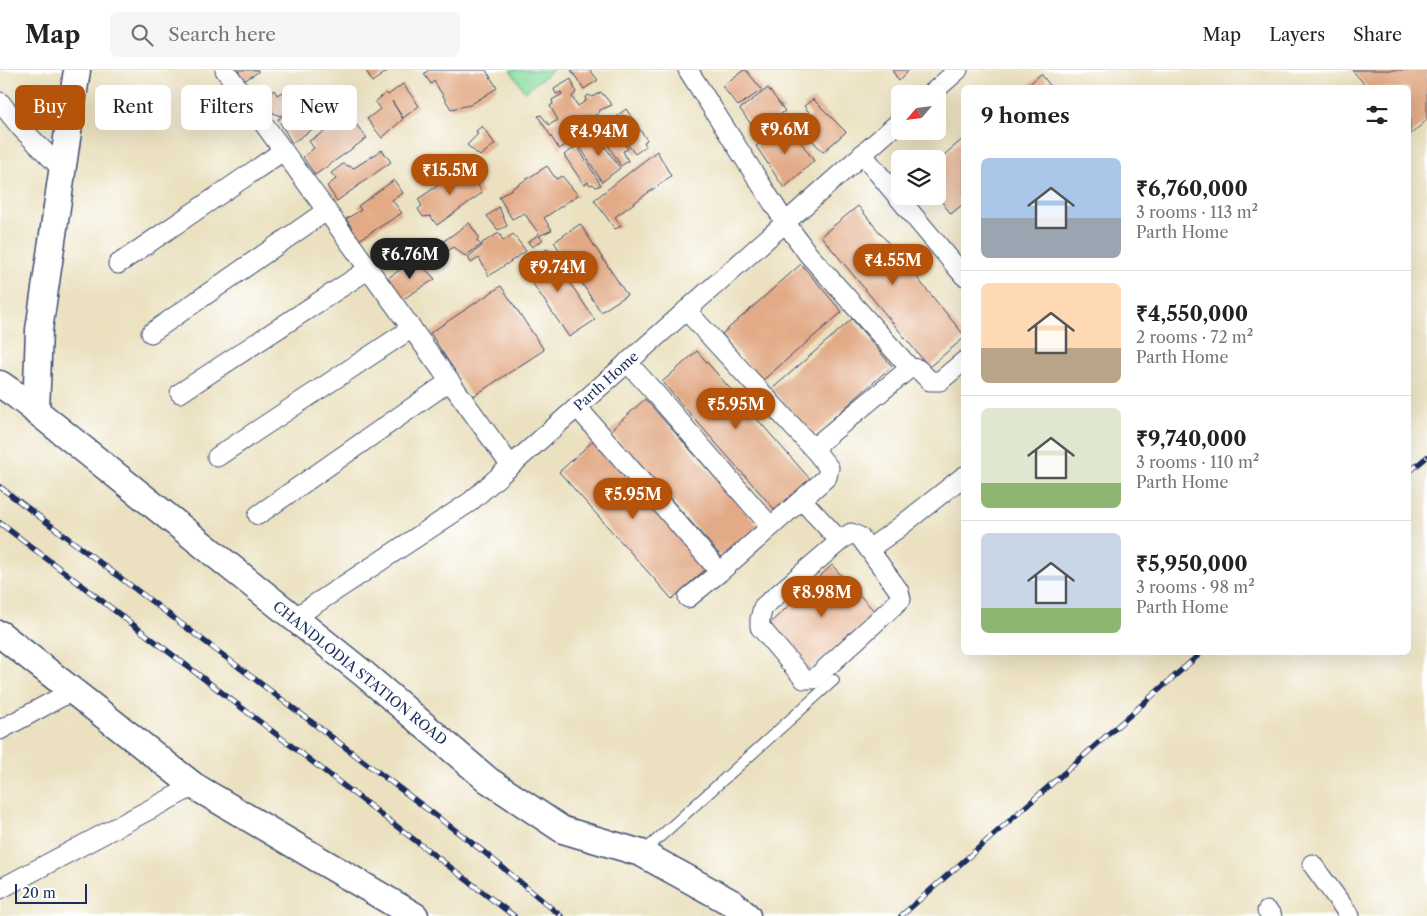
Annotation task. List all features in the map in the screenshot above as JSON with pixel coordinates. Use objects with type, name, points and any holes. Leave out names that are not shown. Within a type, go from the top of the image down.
[{"type":"street","points":[[36,412],[39,330],[77,70]]},
{"type":"street","points":[[225,70],[511,466]]},
{"type":"street","points":[[688,70],[785,222],[808,254],[910,368]]},
{"type":"street","points":[[941,85],[958,70]]},
{"type":"street","points":[[0,102],[21,128],[62,168]]},
{"type":"street","name":"Parth Home","points":[[294,618],[470,502],[891,129]]},
{"type":"street","points":[[118,264],[283,150]]},
{"type":"street","points":[[862,154],[961,272]]},
{"type":"street","points":[[151,333],[326,211]]},
{"type":"street","points":[[180,393],[369,269]]},
{"type":"street","points":[[686,310],[830,468],[827,477],[802,500],[688,598]]},
{"type":"street","points":[[217,457],[412,328]]},
{"type":"street","points":[[627,362],[771,527]]},
{"type":"street","points":[[817,453],[819,443],[910,368],[918,368],[930,380],[940,381],[961,364]]},
{"type":"street","points":[[258,515],[450,381]]},
{"type":"street","name":"CHANDLODIA STATION ROAD","points":[[0,384],[364,674],[497,785],[563,830],[641,853],[732,903],[747,916]]},
{"type":"street","points":[[577,407],[720,572]]},
{"type":"street","points":[[876,544],[961,478]]},
{"type":"street","points":[[802,500],[840,541]]},
{"type":"street","points":[[852,533],[860,537],[899,591],[901,599],[814,679],[804,679],[760,627],[763,607],[840,541],[852,533]]},
{"type":"street","points":[[0,634],[194,786],[415,916]]},
{"type":"street","points":[[0,730],[72,690]]},
{"type":"street","points":[[0,889],[194,786]]},
{"type":"street","points":[[1312,864],[1350,916]]},
{"type":"lane","points":[[641,853],[834,680]]},
{"type":"green space","points":[[510,70],[553,70],[525,92]]},
{"type":"building","points":[[230,70],[258,70],[258,72],[239,84]]},
{"type":"building","points":[[366,70],[389,70],[372,82]]},
{"type":"building","points":[[428,70],[486,70],[497,88],[470,105],[451,109],[434,81],[431,84],[424,74]]},
{"type":"building","points":[[571,70],[590,70],[598,80],[584,89]]},
{"type":"building","points":[[744,70],[762,90],[738,106],[722,86]]},
{"type":"building","points":[[892,70],[909,70],[899,81]]},
{"type":"building","points":[[1352,70],[1427,70],[1427,120],[1411,134],[1411,85],[1365,85]]},
{"type":"building","points":[[1041,74],[1050,85],[1028,85]]},
{"type":"building","points":[[571,79],[576,92],[572,97],[578,106],[586,101],[585,97],[589,95],[592,97],[601,92],[612,105],[600,110],[599,113],[590,118],[588,115],[575,123],[577,127],[567,134],[573,141],[559,149],[538,116],[541,115],[549,125],[558,120],[550,106],[553,104],[552,100],[562,94],[561,92],[556,94],[554,89]]},
{"type":"building","points":[[403,84],[419,106],[403,118],[392,101],[403,119],[382,138],[367,119],[380,109],[375,102],[386,93],[388,95]]},
{"type":"building","points":[[768,88],[785,111],[756,131],[740,109]]},
{"type":"building","points":[[274,90],[277,95],[282,92],[282,115],[280,116],[273,113],[272,110],[272,91]]},
{"type":"building","points":[[813,99],[846,132],[823,152],[800,127],[812,116],[804,106]]},
{"type":"building","points":[[626,109],[647,140],[644,142],[646,146],[635,154],[617,131],[625,124],[623,121],[620,122],[618,115]]},
{"type":"building","points":[[282,116],[282,126],[278,119]]},
{"type":"building","points":[[608,120],[628,149],[623,151],[628,161],[621,166],[598,129]]},
{"type":"building","points":[[788,124],[814,161],[784,188],[756,146]]},
{"type":"building","points":[[357,126],[367,138],[315,175],[303,157],[314,148],[309,141],[327,130],[357,130]]},
{"type":"building","points":[[482,126],[495,144],[480,156],[467,145],[478,134],[476,131]]},
{"type":"building","points":[[284,130],[311,130],[292,143]]},
{"type":"building","points":[[594,131],[620,168],[602,182],[579,145]]},
{"type":"building","points":[[961,141],[961,206],[951,214],[944,205],[946,205],[946,153]]},
{"type":"building","points":[[577,146],[601,185],[596,187],[588,182],[584,185],[564,155]]},
{"type":"building","points":[[382,150],[391,162],[337,201],[327,186],[336,179],[331,173],[343,164],[354,168]]},
{"type":"building","points":[[657,151],[671,176],[615,217],[621,226],[615,229],[594,200]]},
{"type":"building","points":[[468,165],[482,193],[437,225],[430,216],[423,217],[418,209],[422,206],[418,199]]},
{"type":"building","points":[[547,166],[556,179],[562,176],[578,195],[544,218],[552,230],[539,236],[543,240],[532,247],[528,242],[539,234],[524,213],[512,219],[499,197]]},
{"type":"building","points":[[394,180],[403,193],[392,200],[402,213],[359,240],[346,219],[361,210],[358,206]]},
{"type":"building","points":[[858,206],[961,331],[961,340],[929,367],[821,236]]},
{"type":"building","points":[[499,207],[507,226],[498,230],[487,216]]},
{"type":"building","points":[[469,223],[479,237],[477,241],[481,245],[465,256],[453,247],[446,253],[441,243]]},
{"type":"building","points":[[580,224],[627,295],[601,312],[554,242]]},
{"type":"building","points":[[499,233],[503,241],[513,234],[526,251],[489,276],[479,258],[471,263],[468,257],[482,246],[482,243]]},
{"type":"building","points":[[547,249],[595,320],[569,337],[521,266]]},
{"type":"building","points":[[416,259],[435,279],[400,301],[388,278]]},
{"type":"building","points":[[801,264],[842,312],[762,381],[722,334]]},
{"type":"building","points":[[501,286],[544,350],[472,397],[430,333]]},
{"type":"building","points":[[852,319],[892,366],[813,436],[772,389]]},
{"type":"building","points":[[697,351],[810,479],[775,510],[662,382]]},
{"type":"building","points":[[645,399],[759,527],[723,558],[610,431]]},
{"type":"building","points":[[594,440],[708,567],[672,599],[559,472]]},
{"type":"building","points":[[832,565],[876,613],[807,672],[770,623]]},
{"type":"railway","points":[[1411,470],[1427,457]]},
{"type":"railway","points":[[0,487],[484,852],[561,916]]},
{"type":"railway","points":[[0,523],[514,916]]},
{"type":"railway","points":[[901,916],[1199,655]]}]
